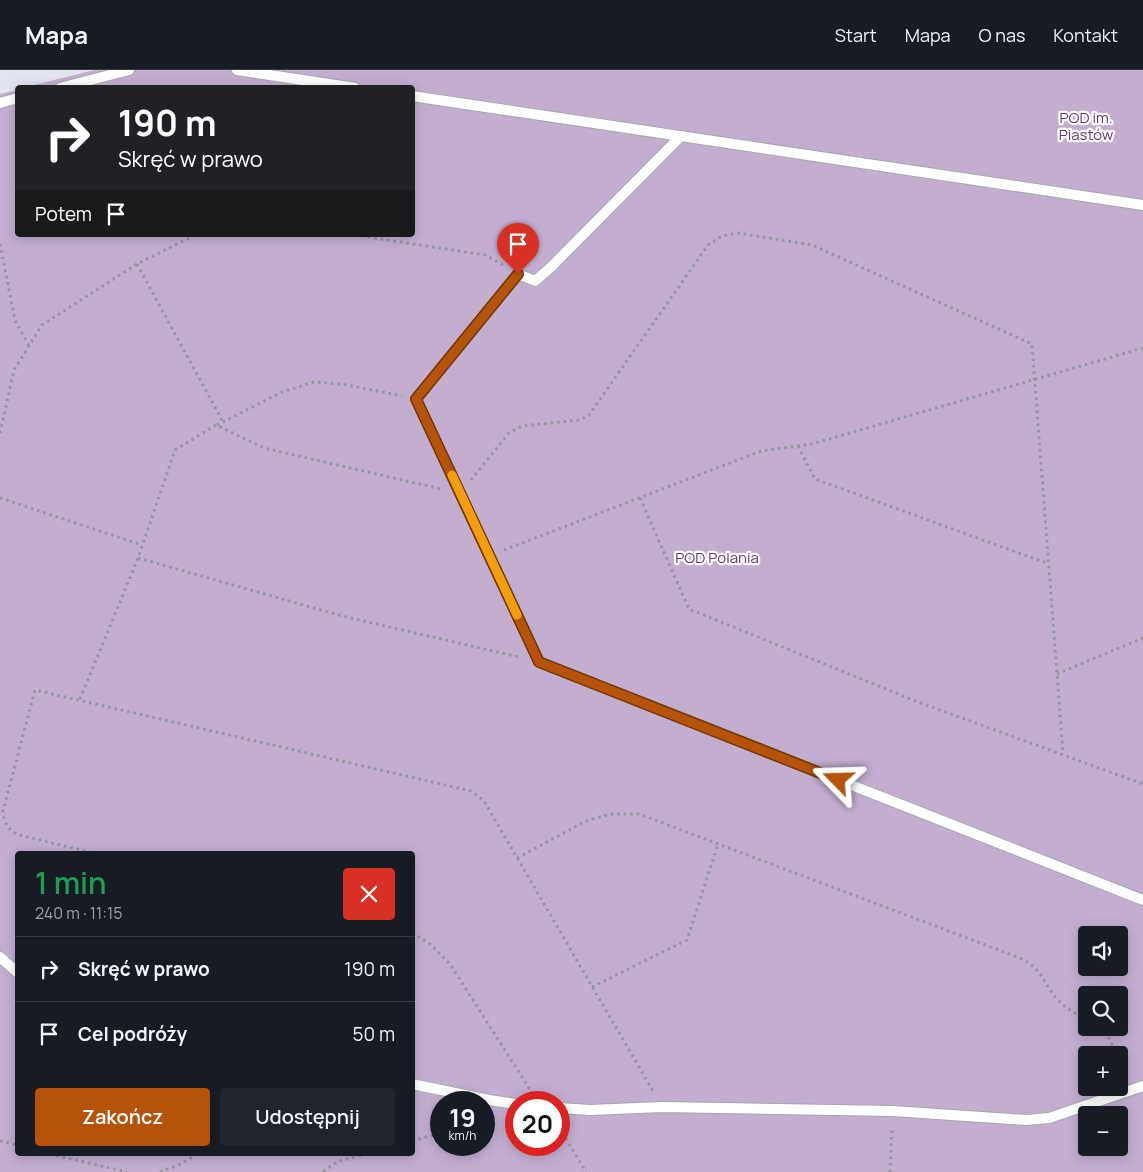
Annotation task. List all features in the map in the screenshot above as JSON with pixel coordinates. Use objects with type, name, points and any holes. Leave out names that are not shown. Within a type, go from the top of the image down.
[{"type":"lane","points":[[72,85],[129,70]]},
{"type":"lane","points":[[237,70],[335,85]]},
{"type":"lane","points":[[415,96],[1143,205]]},
{"type":"lane","points":[[0,103],[15,99]]},
{"type":"lane","points":[[681,136],[535,281],[518,274],[416,399],[539,662],[1143,900]]},
{"type":"lane","points":[[0,957],[15,970]]},
{"type":"lane","points":[[415,1085],[505,1102]]},
{"type":"lane","points":[[570,1109],[590,1110],[662,1107],[893,1111],[1026,1120],[1049,1118],[1143,1086]]},
{"type":"path","points":[[216,425],[264,448],[460,493],[509,433],[522,426],[580,420],[589,415],[708,245],[722,236],[738,233],[812,245],[1032,344],[1063,753]]},
{"type":"path","points":[[0,433],[14,370],[42,325],[137,264],[192,237]]},
{"type":"path","points":[[368,237],[485,255],[518,274]]},
{"type":"path","points":[[0,244],[15,320],[29,346]]},
{"type":"path","points":[[137,264],[224,422]]},
{"type":"path","points":[[489,556],[761,451],[812,444],[1143,348]]},
{"type":"path","points":[[80,699],[138,558],[175,450],[216,425],[282,392],[314,382],[342,384],[416,399]]},
{"type":"path","points":[[798,446],[815,479],[1049,564]]},
{"type":"path","points":[[0,498],[142,545]]},
{"type":"path","points":[[640,498],[689,609],[918,702],[1063,753],[1143,784]]},
{"type":"path","points":[[138,558],[342,616],[539,662]]},
{"type":"path","points":[[1057,674],[1143,638]]},
{"type":"path","points":[[86,851],[19,835],[10,831],[4,820],[3,811],[35,690],[471,791],[484,801],[662,1107]]},
{"type":"path","points":[[517,858],[586,821],[610,814],[640,814],[1026,961],[1043,975],[1060,1003],[1078,1014]]},
{"type":"path","points":[[592,987],[686,940],[718,844]]},
{"type":"path","points":[[415,935],[429,943],[450,964],[531,1091]]},
{"type":"path","points":[[890,1172],[893,1111]]},
{"type":"path","points":[[415,1140],[430,1135]]},
{"type":"path","points":[[0,1141],[15,1144]]},
{"type":"path","points":[[570,1145],[586,1172]]},
{"type":"path","points":[[59,1156],[127,1172]]},
{"type":"path","points":[[160,1172],[181,1164],[194,1156]]},
{"type":"path","points":[[324,1172],[324,1170],[339,1161],[358,1156]]},
{"type":"green space","name":"POD Polania","points":[[94,70],[1143,70],[1143,1172],[0,1172],[0,94],[15,90],[15,237],[415,237],[415,85],[34,85]]},
{"type":"slow traffic","points":[[452,475],[517,615]]},
{"type":"route","points":[[518,274],[416,399],[539,662],[838,780]]},
{"type":"park label","name":"POD im. Piastów","points":[[1086,126]]}]
